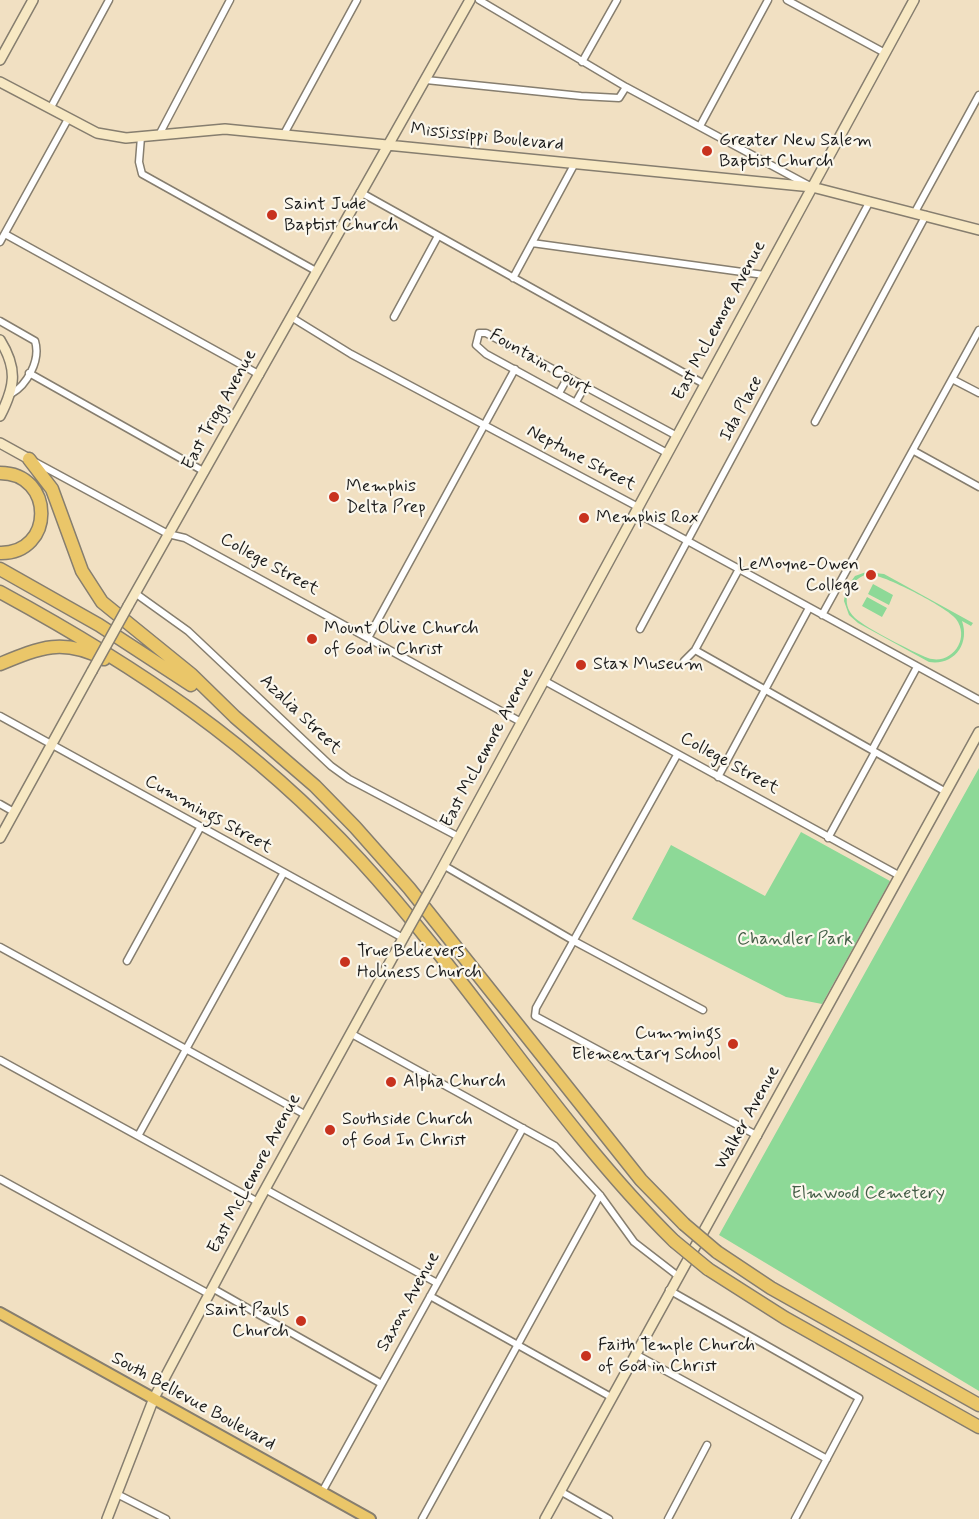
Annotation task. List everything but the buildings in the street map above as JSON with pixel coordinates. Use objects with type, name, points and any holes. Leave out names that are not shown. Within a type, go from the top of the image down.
[{"type":"highway","points":[[29,459],[56,498],[82,571],[96,594],[110,610],[192,675],[231,713],[315,786],[395,872],[628,1164],[684,1224],[717,1252],[771,1288],[979,1405]]},
{"type":"highway","points":[[0,473],[11,474],[27,482],[36,492],[42,508],[40,527],[30,542],[15,551],[0,553]]},
{"type":"highway","points":[[0,569],[132,644],[231,713]]},
{"type":"highway","points":[[0,592],[136,670],[199,713],[241,746],[341,841],[426,941],[618,1183],[674,1241],[708,1269],[785,1318],[979,1427]]},
{"type":"highway","points":[[0,664],[36,649],[63,645],[87,650],[110,662],[136,670]]},
{"type":"main road","points":[[0,60],[33,0]]},
{"type":"main road","name":"East Trigg Avenue","points":[[0,838],[168,534],[260,375],[360,192],[470,0]]},
{"type":"main road","name":"East McLemore Avenue","points":[[107,1519],[154,1398],[258,1202],[914,0]]},
{"type":"main road","name":"Mississippi Boulevard","points":[[0,82],[97,133],[141,137],[225,129],[389,143],[574,165],[812,187],[979,230]]},
{"type":"main road","points":[[0,340],[10,359],[13,381],[11,394],[0,416]]},
{"type":"main road","name":"College Street","points":[[0,443],[29,459]]},
{"type":"main road","name":"Walker Avenue","points":[[545,1519],[669,1290],[758,1136],[979,732]]},
{"type":"main road","name":"South Bellevue Boulevard","points":[[0,1313],[370,1519]]},
{"type":"street","points":[[50,109],[109,0]]},
{"type":"street","points":[[159,135],[230,0]]},
{"type":"street","points":[[284,134],[357,0]]},
{"type":"street","points":[[479,0],[626,87],[812,187]]},
{"type":"street","points":[[582,62],[617,0]]},
{"type":"street","points":[[700,126],[768,0]]},
{"type":"street","points":[[787,0],[885,53]]},
{"type":"street","points":[[426,80],[608,98],[619,98],[626,87]]},
{"type":"street","points":[[915,212],[979,96]]},
{"type":"street","points":[[0,242],[68,119]]},
{"type":"street","points":[[141,137],[139,162],[142,174],[316,271]]},
{"type":"street","points":[[513,278],[574,165]]},
{"type":"street","points":[[360,192],[704,384]]},
{"type":"street","name":"Ida Place","points":[[640,629],[870,201]]},
{"type":"street","points":[[815,422],[926,215]]},
{"type":"street","points":[[5,234],[260,375]]},
{"type":"street","points":[[393,317],[438,236]]},
{"type":"street","points":[[532,243],[764,275]]},
{"type":"street","name":"Neptune Street","points":[[291,317],[351,354],[638,507],[640,515],[979,700]]},
{"type":"street","points":[[0,321],[35,341],[38,350],[22,388],[11,394]]},
{"type":"street","points":[[822,615],[979,330]]},
{"type":"street","name":"Fountain Court","points":[[667,453],[478,349],[476,345],[480,333],[486,333],[676,436]]},
{"type":"street","points":[[368,638],[515,369]]},
{"type":"street","points":[[29,373],[205,472]]},
{"type":"street","points":[[559,393],[568,377]]},
{"type":"street","points":[[952,379],[979,393]]},
{"type":"street","points":[[576,402],[585,386]]},
{"type":"street","points":[[914,451],[979,487]]},
{"type":"street","name":"College Street","points":[[29,459],[168,534],[185,538],[521,722]]},
{"type":"street","points":[[684,661],[694,650],[739,569]]},
{"type":"street","name":"Azalia Street","points":[[135,593],[188,631],[331,766],[349,779],[459,837]]},
{"type":"street","points":[[718,777],[809,608]]},
{"type":"street","points":[[694,650],[945,792]]},
{"type":"street","points":[[828,838],[917,667]]},
{"type":"street","name":"College Street","points":[[543,680],[900,876]]},
{"type":"street","name":"Cummings Street","points":[[0,716],[283,874],[404,936]]},
{"type":"street","points":[[677,755],[536,1008],[535,1016],[758,1136]]},
{"type":"street","points":[[0,804],[14,812]]},
{"type":"street","points":[[127,961],[200,828]]},
{"type":"street","points":[[443,866],[574,941],[703,1010]]},
{"type":"street","points":[[138,1136],[283,874]]},
{"type":"street","points":[[0,947],[306,1115]]},
{"type":"street","points":[[350,1033],[555,1146],[600,1195],[634,1242],[678,1276]]},
{"type":"street","points":[[0,1060],[258,1202]]},
{"type":"street","name":"Saxon Avenue","points":[[322,1492],[380,1383],[523,1128]]},
{"type":"street","points":[[0,1179],[380,1383]]},
{"type":"street","points":[[265,1189],[437,1283]]},
{"type":"street","points":[[422,1519],[600,1195]]},
{"type":"street","points":[[669,1290],[860,1398],[795,1519]]},
{"type":"street","points":[[430,1296],[611,1397]]},
{"type":"street","points":[[635,1354],[827,1459]]},
{"type":"street","points":[[668,1519],[707,1445]]},
{"type":"street","points":[[560,1491],[609,1519]]},
{"type":"street","points":[[117,1494],[166,1519]]},
{"type":"green space","points":[[866,572],[884,574],[973,623],[971,626],[962,621],[964,638],[958,652],[946,661],[929,662],[858,623],[849,615],[844,601],[846,588],[855,576]],"holes":[[[867,574],[913,592],[956,619],[961,635],[956,649],[944,658],[928,658],[855,618],[847,606],[848,593],[860,577]]]},
{"type":"green space","points":[[873,584],[893,595],[889,605],[868,594]]},
{"type":"green space","points":[[867,597],[887,608],[882,617],[862,606]]},
{"type":"green space","name":"Elmwood Cemetery","points":[[979,768],[979,1391],[719,1235]]},
{"type":"green space","name":"Chandler Park","points":[[801,832],[890,881],[822,1004],[786,997],[632,919],[671,845],[765,896]]},
{"type":"place","name":"Greater New Salem Baptist Church","points":[[707,151]]},
{"type":"place","name":"Saint Jude Baptist Church","points":[[272,215]]},
{"type":"place","name":"Memphis Delta Prep","points":[[334,497]]},
{"type":"place","name":"Memphis Rox","points":[[584,518]]},
{"type":"place","name":"LeMoyne-Owen College","points":[[871,575]]},
{"type":"place","name":"Mount Olive Church of God in Christ","points":[[312,639]]},
{"type":"place","name":"Stax Museum","points":[[581,665]]},
{"type":"place","name":"True Believers Holiness Church","points":[[345,962]]},
{"type":"place","name":"Cummings Elementary School","points":[[733,1044]]},
{"type":"place","name":"Alpha Church","points":[[391,1082]]},
{"type":"place","name":"Southside Church of God In Christ","points":[[330,1130]]},
{"type":"place","name":"Saint Pauls Church","points":[[301,1321]]},
{"type":"place","name":"Faith Temple Church of God in Christ","points":[[586,1356]]}]
